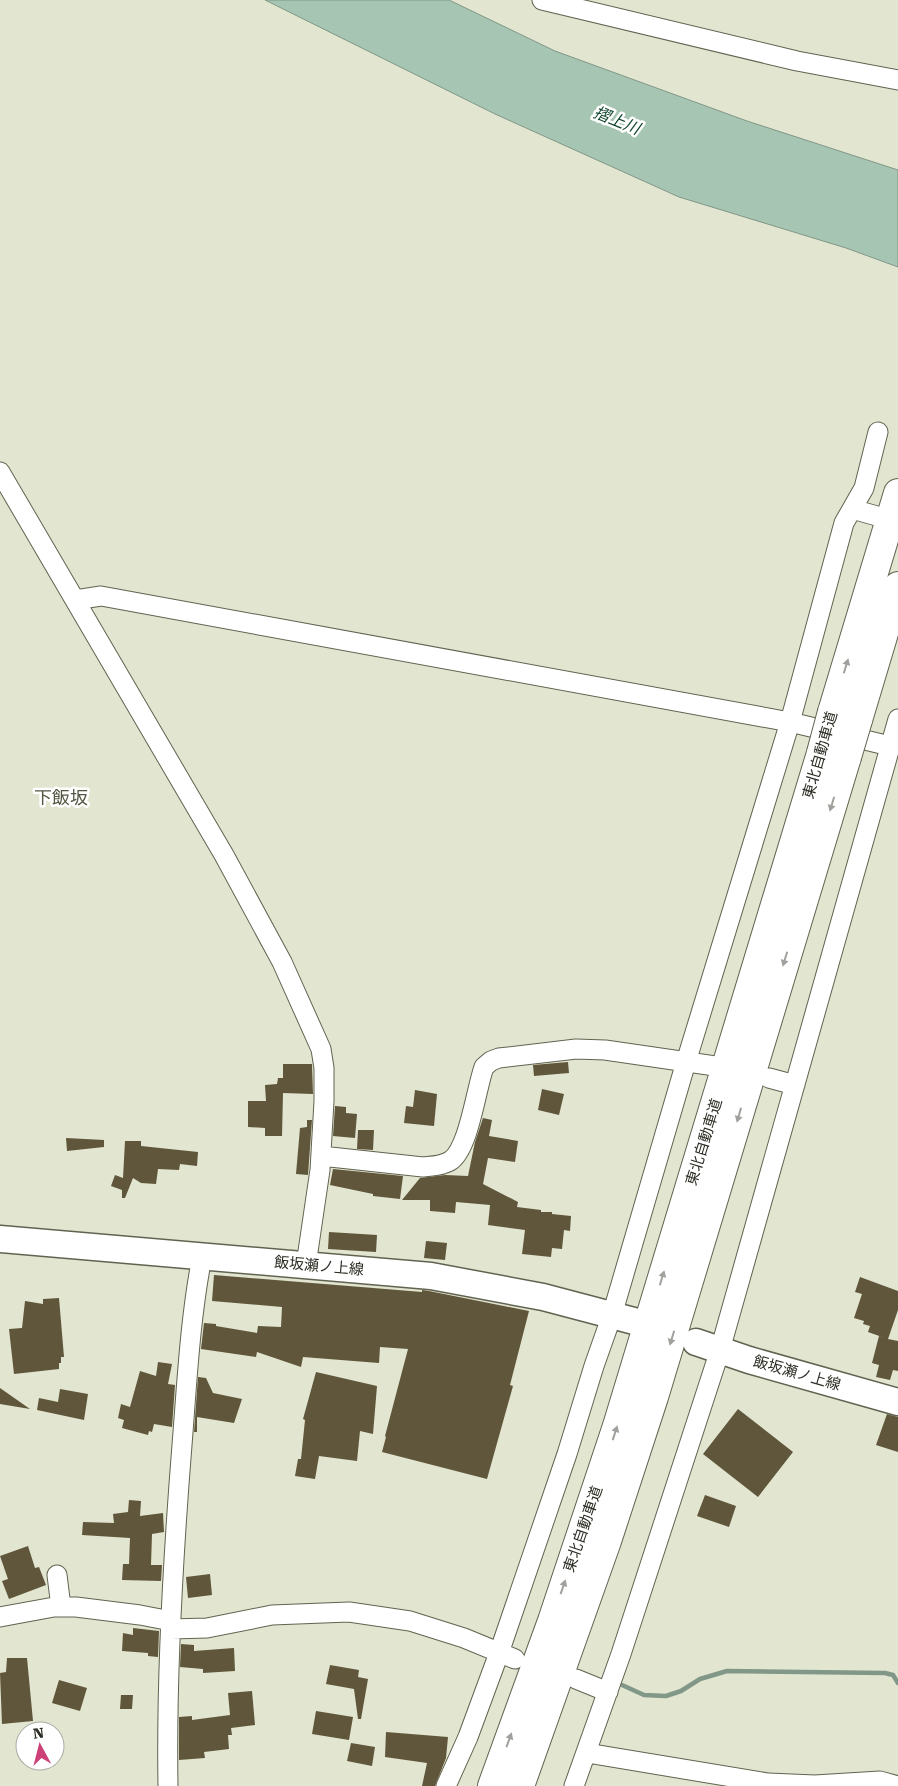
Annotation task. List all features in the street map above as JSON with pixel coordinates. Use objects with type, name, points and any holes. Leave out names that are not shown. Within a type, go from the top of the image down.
[{"type":"highway","name":"東北自動車道","points":[[520,1786],[607,1541],[654,1397],[834,755],[832,712],[898,493]]},
{"type":"highway","name":"東北自動車道","points":[[492,1786],[552,1620],[617,1426],[834,755],[858,720],[898,586]]},
{"type":"main road","name":"飯坂瀬ノ上線","points":[[0,1239],[431,1276],[543,1296],[623,1318]]},
{"type":"main road","name":"飯坂瀬ノ上線","points":[[708,1346],[898,1402]]},
{"type":"street","points":[[542,0],[797,61],[898,80]]},
{"type":"street","points":[[446,1786],[507,1656],[594,1366],[623,1318],[686,1062],[790,722],[844,523],[864,488],[878,432]]},
{"type":"street","points":[[0,472],[224,855],[282,962],[321,1050],[324,1068],[321,1156],[306,1265]]},
{"type":"street","points":[[852,509],[877,516]]},
{"type":"street","points":[[75,600],[101,596],[790,722],[894,745]]},
{"type":"street","points":[[574,1786],[608,1692],[708,1346],[795,1084],[894,745],[898,719]]},
{"type":"street","points":[[321,1156],[423,1167],[437,1166],[451,1161],[467,1133],[484,1067],[491,1061],[499,1058],[576,1049],[605,1050],[715,1066]]},
{"type":"street","points":[[769,1078],[795,1084]]},
{"type":"street","points":[[168,1786],[167,1719],[175,1532],[194,1298],[202,1257]]},
{"type":"street","points":[[57,1575],[60,1607]]},
{"type":"street","points":[[0,1617],[60,1607],[140,1615],[171,1625],[207,1628],[272,1615],[350,1612],[410,1621],[464,1638],[507,1656]]},
{"type":"street","points":[[576,1679],[608,1692]]},
{"type":"street","points":[[587,1753],[768,1783],[815,1785],[880,1781],[898,1786]]},
{"type":"water","name":"摺上川","points":[[265,0],[449,0],[555,51],[747,121],[898,170],[898,267],[846,248],[679,197],[495,114]]},
{"type":"building","points":[[568,1062],[569,1073],[534,1076],[533,1065]]},
{"type":"building","points":[[283,1064],[312,1064],[313,1094],[283,1093],[282,1136],[265,1136],[265,1128],[248,1127],[248,1101],[266,1101],[265,1085],[277,1084],[278,1078],[283,1078]]},
{"type":"building","points":[[542,1089],[564,1094],[559,1115],[538,1110]]},
{"type":"building","points":[[415,1090],[437,1094],[434,1126],[404,1123],[406,1106],[413,1107]]},
{"type":"building","points":[[335,1106],[346,1107],[346,1113],[357,1114],[355,1138],[333,1136]]},
{"type":"building","points":[[483,1118],[492,1120],[489,1136],[518,1141],[515,1162],[488,1158],[483,1184],[518,1202],[517,1207],[571,1216],[570,1231],[564,1230],[562,1249],[552,1248],[551,1257],[522,1254],[525,1230],[488,1225],[490,1205],[456,1202],[455,1213],[430,1211],[430,1200],[402,1200],[420,1178],[445,1175],[468,1176],[475,1142]]},
{"type":"building","points":[[307,1120],[312,1120],[308,1175],[296,1174],[300,1128],[307,1127]]},
{"type":"building","points":[[358,1130],[374,1130],[373,1150],[357,1149]]},
{"type":"building","points":[[66,1138],[104,1140],[104,1147],[67,1151]]},
{"type":"building","points":[[125,1141],[141,1141],[141,1146],[198,1152],[197,1166],[180,1164],[179,1170],[158,1169],[156,1184],[141,1183],[133,1178],[125,1198],[122,1198],[122,1190],[111,1186],[115,1175],[123,1178]]},
{"type":"building","points":[[333,1169],[403,1176],[400,1199],[373,1196],[373,1194],[330,1185]]},
{"type":"building","points":[[329,1232],[377,1235],[376,1252],[328,1249]]},
{"type":"building","points":[[426,1241],[447,1243],[445,1260],[424,1258]]},
{"type":"building","points":[[214,1275],[422,1292],[422,1290],[529,1311],[510,1385],[513,1386],[487,1479],[382,1452],[408,1349],[380,1347],[379,1363],[303,1357],[301,1367],[257,1352],[256,1357],[201,1349],[204,1323],[257,1333],[258,1326],[281,1327],[282,1307],[212,1301]]},
{"type":"building","points":[[860,1277],[898,1291],[898,1310],[888,1339],[898,1341],[898,1371],[893,1370],[890,1380],[876,1377],[879,1365],[872,1363],[879,1336],[885,1338],[868,1332],[870,1326],[863,1324],[864,1321],[854,1318],[862,1294],[855,1292]]},
{"type":"building","points":[[59,1298],[64,1357],[61,1357],[59,1369],[14,1374],[9,1329],[22,1328],[25,1301],[43,1304],[43,1299]]},
{"type":"building","points":[[158,1362],[172,1364],[168,1384],[175,1385],[172,1427],[154,1424],[152,1432],[149,1431],[148,1435],[122,1428],[124,1420],[118,1418],[121,1404],[130,1407],[140,1371],[156,1376]]},
{"type":"building","points":[[316,1372],[377,1386],[373,1434],[360,1431],[357,1461],[319,1456],[315,1479],[295,1476],[298,1459],[301,1459],[305,1420],[303,1419]]},
{"type":"building","points":[[198,1377],[206,1378],[213,1393],[242,1399],[234,1423],[197,1417],[197,1432],[194,1432]]},
{"type":"building","points":[[0,1388],[30,1409],[0,1404]]},
{"type":"building","points":[[60,1389],[88,1394],[84,1420],[37,1410],[39,1398],[58,1402]]},
{"type":"building","points":[[738,1409],[793,1452],[758,1497],[703,1454]]},
{"type":"building","points":[[887,1414],[898,1417],[898,1452],[876,1445]]},
{"type":"building","points":[[705,1495],[736,1506],[729,1527],[697,1516]]},
{"type":"building","points":[[129,1500],[141,1501],[140,1516],[163,1513],[164,1532],[152,1534],[151,1565],[162,1565],[161,1581],[122,1580],[123,1564],[129,1564],[130,1538],[82,1535],[83,1522],[114,1523],[113,1514],[128,1512]]},
{"type":"building","points":[[28,1546],[35,1568],[39,1567],[46,1585],[9,1599],[2,1581],[8,1579],[0,1556]]},
{"type":"building","points":[[210,1574],[212,1595],[188,1598],[186,1577]]},
{"type":"building","points":[[133,1628],[159,1631],[158,1657],[148,1656],[148,1653],[122,1651],[123,1633],[133,1635]]},
{"type":"building","points":[[181,1644],[194,1645],[194,1651],[234,1648],[235,1671],[203,1673],[203,1669],[180,1667]]},
{"type":"building","points":[[7,1658],[27,1658],[33,1721],[15,1721],[15,1723],[2,1724],[0,1673],[6,1672]]},
{"type":"building","points":[[330,1665],[359,1670],[358,1677],[368,1679],[361,1719],[358,1719],[354,1689],[326,1684]]},
{"type":"building","points":[[59,1680],[87,1688],[80,1711],[52,1703]]},
{"type":"building","points":[[252,1691],[255,1725],[231,1728],[232,1735],[228,1735],[229,1749],[204,1752],[205,1758],[179,1760],[179,1717],[192,1716],[192,1720],[230,1715],[228,1693]]},
{"type":"building","points":[[121,1695],[133,1695],[132,1709],[120,1709]]},
{"type":"building","points":[[316,1711],[353,1717],[349,1740],[312,1734]]},
{"type":"building","points":[[386,1732],[448,1737],[446,1758],[435,1786],[422,1786],[427,1763],[385,1757]]},
{"type":"building","points":[[351,1743],[375,1747],[372,1766],[347,1761]]},
{"type":"waterway","points":[[622,1685],[644,1695],[666,1696],[681,1691],[700,1679],[727,1671],[885,1673],[893,1675],[898,1683]]},
{"type":"district","name":"下飯坂","points":[[61,798]]}]
